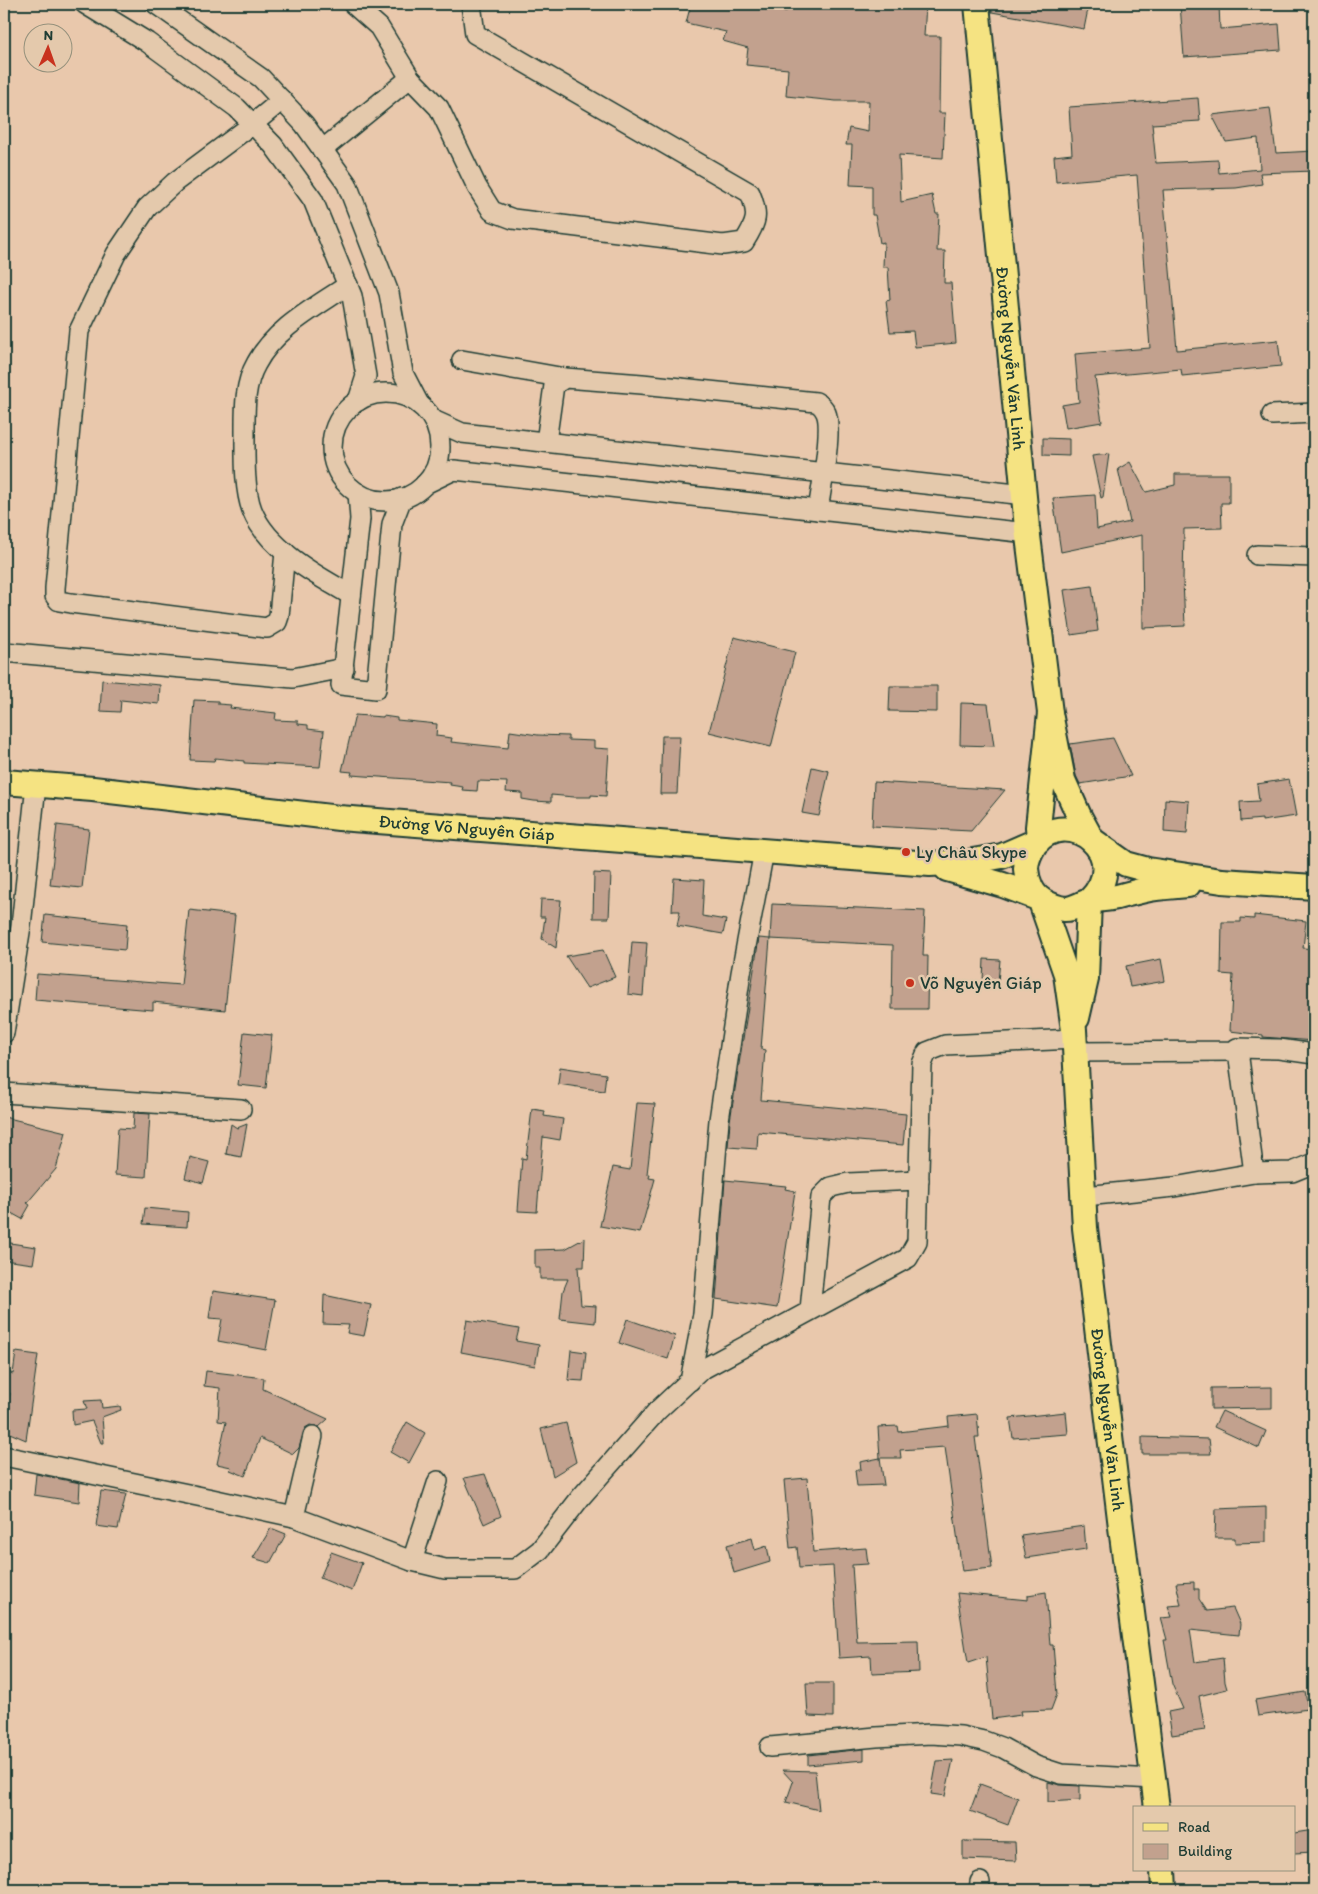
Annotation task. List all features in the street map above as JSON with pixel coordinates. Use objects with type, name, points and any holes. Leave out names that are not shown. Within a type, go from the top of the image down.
[{"type":"main road","name":"Đường Nguyễn Văn Linh","points":[[977,4],[1026,495],[1028,533],[1050,713],[1063,780],[1092,840]]},
{"type":"main road","name":"Đường Nguyễn Văn Linh","points":[[1039,840],[1038,827],[1050,713]]},
{"type":"main road","name":"Đường Võ Nguyên Giáp","points":[[4,782],[93,789],[339,818],[930,864],[967,862],[1002,856],[1039,840]]},
{"type":"main road","points":[[1222,881],[1149,889],[1089,901],[1078,907],[1065,909],[1052,906],[1040,899],[1031,889],[1026,863],[1031,850],[1039,840],[1051,832],[1077,831],[1126,864],[1148,870],[1222,881],[1314,887]]},
{"type":"main road","points":[[1089,901],[1104,881],[1105,869],[1103,856],[1092,840]]},
{"type":"main road","name":"Đường Võ Nguyên Giáp","points":[[930,864],[977,877],[1040,899]]},
{"type":"main road","name":"Đường Nguyễn Văn Linh","points":[[1040,899],[1066,974],[1074,1040],[1085,1196],[1085,1228],[1157,1806]]},
{"type":"main road","name":"Đường Nguyễn Văn Linh","points":[[1074,1040],[1086,979],[1089,901]]},
{"type":"main road","points":[[1162,1872],[1164,1890]]},
{"type":"street","points":[[85,4],[147,42],[237,108],[273,145],[313,200],[352,296],[366,376],[358,401]]},
{"type":"street","points":[[156,4],[260,78],[304,124],[347,184],[389,293],[403,373],[418,402],[431,415],[439,432],[441,451],[436,469],[426,484]]},
{"type":"street","points":[[353,4],[378,27],[410,78],[439,108],[476,187],[492,211],[513,219],[723,245],[744,242],[754,227],[756,208],[750,193],[475,34],[471,4]]},
{"type":"street","points":[[322,150],[410,78]]},
{"type":"street","points":[[282,100],[175,182],[147,208],[116,254],[79,331],[55,596],[59,601],[71,603],[267,628],[277,622],[279,616],[285,552]]},
{"type":"street","points":[[348,285],[291,324],[274,340],[257,363],[250,379],[245,402],[244,469],[252,509],[261,527],[285,552],[309,571],[352,595]]},
{"type":"street","points":[[462,360],[565,378],[816,402],[826,412],[829,423],[818,510]]},
{"type":"street","points":[[546,442],[554,385],[565,378]]},
{"type":"street","points":[[418,402],[401,394],[384,392],[366,396],[352,404],[340,417],[334,433],[332,450],[336,467],[345,481],[358,493],[374,499],[392,500],[402,498],[454,470],[1028,533]]},
{"type":"street","points":[[1272,415],[1314,413]]},
{"type":"street","points":[[433,420],[462,432],[1026,495]]},
{"type":"street","points":[[358,493],[360,520],[341,685],[376,689],[392,524],[402,498]]},
{"type":"street","points":[[1257,555],[1314,557]]},
{"type":"street","points":[[4,652],[294,678],[344,668]]},
{"type":"street","points":[[4,1033],[21,926],[36,785]]},
{"type":"street","points":[[690,1381],[703,1314],[720,1110],[741,973],[764,851]]},
{"type":"street","points":[[4,1456],[294,1517],[412,1561],[445,1568],[515,1569],[540,1550],[581,1497],[656,1411],[701,1370],[908,1258],[918,1242],[922,1064],[926,1052],[945,1045],[1074,1040],[1238,1051]]},
{"type":"street","points":[[1254,1173],[1237,1048],[1280,1049],[1314,1054]]},
{"type":"street","points":[[4,1093],[241,1109]]},
{"type":"street","points":[[1085,1196],[1174,1187],[1254,1173],[1292,1172],[1314,1163]]},
{"type":"street","points":[[810,1310],[822,1197],[831,1187],[848,1183],[919,1180]]},
{"type":"street","points":[[294,1517],[313,1436]]},
{"type":"street","points":[[412,1561],[438,1482]]},
{"type":"street","points":[[770,1747],[931,1734],[961,1736],[984,1741],[1003,1748],[1036,1766],[1061,1774],[1154,1779]]},
{"type":"building","points":[[691,4],[754,4],[753,8],[786,12],[786,8],[800,9],[801,4],[926,4],[924,36],[940,36],[939,113],[945,113],[943,158],[899,155],[901,202],[932,195],[936,214],[939,214],[937,251],[945,251],[944,283],[951,283],[956,343],[915,347],[913,331],[890,332],[886,301],[890,300],[888,267],[883,267],[884,242],[880,243],[875,215],[872,215],[872,186],[850,185],[852,145],[846,145],[849,128],[868,132],[869,101],[836,101],[786,96],[788,69],[746,65],[748,48],[723,41],[726,32],[686,23]]},
{"type":"building","points":[[991,4],[1089,4],[1084,29],[992,12]]},
{"type":"building","points":[[1180,4],[1219,4],[1220,29],[1279,24],[1281,50],[1184,57]]},
{"type":"building","points":[[1198,98],[1200,121],[1152,124],[1156,163],[1218,160],[1219,173],[1260,169],[1258,138],[1226,142],[1212,115],[1270,108],[1276,153],[1314,151],[1314,171],[1260,173],[1262,184],[1236,188],[1163,190],[1177,350],[1278,340],[1281,366],[1182,376],[1181,369],[1095,377],[1102,422],[1066,428],[1062,405],[1079,402],[1075,354],[1150,348],[1137,175],[1056,182],[1054,156],[1072,154],[1069,107]]},
{"type":"building","points":[[1043,438],[1069,439],[1069,456],[1043,455]]},
{"type":"building","points":[[1109,454],[1103,497],[1101,498],[1092,456]]},
{"type":"building","points":[[1130,462],[1146,492],[1175,485],[1175,474],[1229,474],[1229,503],[1221,503],[1222,528],[1184,529],[1183,580],[1185,626],[1143,628],[1142,535],[1061,552],[1053,498],[1095,495],[1097,529],[1130,522],[1118,469]]},
{"type":"building","points":[[1092,586],[1098,631],[1071,635],[1064,590]]},
{"type":"building","points":[[734,637],[795,652],[771,747],[709,732]]},
{"type":"building","points":[[102,680],[160,685],[159,704],[121,700],[120,712],[100,711]]},
{"type":"building","points":[[890,686],[937,686],[937,712],[889,711]]},
{"type":"building","points":[[194,700],[218,701],[218,704],[231,705],[230,708],[276,713],[275,720],[298,721],[298,724],[308,725],[308,729],[324,731],[320,767],[244,763],[244,761],[215,758],[214,761],[190,760]]},
{"type":"building","points":[[961,703],[988,704],[994,746],[960,745]]},
{"type":"building","points":[[355,715],[383,716],[397,718],[397,720],[437,724],[436,736],[452,738],[451,742],[508,748],[510,731],[538,735],[568,736],[568,740],[594,741],[594,748],[609,749],[606,796],[574,797],[551,795],[551,802],[534,801],[522,799],[522,793],[506,792],[507,782],[478,781],[477,791],[462,790],[463,787],[450,785],[451,782],[351,775],[352,772],[342,771]]},
{"type":"building","points":[[662,736],[680,736],[677,794],[660,794]]},
{"type":"building","points":[[1113,738],[1131,776],[1080,784],[1076,776],[1070,744]]},
{"type":"building","points":[[812,767],[829,771],[819,816],[802,813]]},
{"type":"building","points":[[1289,779],[1296,816],[1262,821],[1262,819],[1241,821],[1240,802],[1259,801],[1257,784]]},
{"type":"building","points":[[874,782],[1005,790],[971,831],[872,826]]},
{"type":"building","points":[[1165,799],[1189,801],[1187,834],[1164,832]]},
{"type":"building","points":[[57,825],[89,829],[82,888],[50,885]]},
{"type":"building","points":[[594,873],[611,874],[609,918],[593,918]]},
{"type":"building","points":[[674,878],[704,880],[702,916],[726,920],[723,934],[677,926],[680,911],[672,911]]},
{"type":"building","points":[[541,899],[561,900],[556,948],[542,939],[545,917],[540,917]]},
{"type":"building","points":[[772,904],[925,911],[923,956],[928,956],[927,1009],[892,1009],[893,945],[770,939]]},
{"type":"building","points":[[189,910],[235,915],[225,1010],[153,1002],[153,1010],[35,1000],[37,974],[181,985]]},
{"type":"building","points":[[45,915],[127,924],[125,950],[42,942]]},
{"type":"building","points":[[1254,915],[1306,921],[1303,948],[1314,949],[1314,1041],[1263,1037],[1263,1035],[1230,1031],[1233,975],[1221,974],[1222,922],[1241,922],[1241,918],[1254,919]]},
{"type":"building","points":[[759,938],[770,939],[761,1049],[765,1050],[761,1100],[906,1114],[903,1145],[758,1132],[757,1149],[728,1147],[730,1121]]},
{"type":"building","points":[[632,942],[647,943],[643,996],[628,994]]},
{"type":"building","points":[[603,950],[615,977],[587,988],[566,956]]},
{"type":"building","points":[[984,959],[1000,960],[998,982],[983,981]]},
{"type":"building","points":[[1161,959],[1165,981],[1130,987],[1126,966]]},
{"type":"building","points":[[244,1032],[272,1035],[266,1088],[238,1085]]},
{"type":"building","points":[[560,1067],[606,1074],[604,1091],[558,1084]]},
{"type":"building","points":[[637,1103],[655,1104],[647,1174],[650,1174],[649,1178],[655,1179],[640,1233],[600,1226],[613,1167],[630,1170]]},
{"type":"building","points":[[532,1109],[545,1111],[544,1116],[563,1119],[560,1140],[543,1137],[537,1212],[518,1211],[522,1158],[526,1159]]},
{"type":"building","points":[[134,1113],[150,1114],[146,1177],[115,1175],[118,1128],[133,1129]]},
{"type":"building","points":[[4,1117],[66,1132],[56,1169],[27,1203],[30,1205],[22,1219],[4,1209]]},
{"type":"building","points":[[231,1124],[237,1128],[247,1124],[241,1157],[226,1154]]},
{"type":"building","points":[[190,1157],[209,1162],[203,1183],[185,1178]]},
{"type":"building","points":[[725,1180],[786,1186],[785,1189],[795,1191],[777,1308],[716,1299]]},
{"type":"building","points":[[145,1208],[188,1212],[187,1227],[143,1224]]},
{"type":"building","points":[[585,1238],[584,1267],[578,1267],[581,1305],[596,1306],[595,1323],[560,1319],[563,1291],[568,1279],[540,1279],[540,1268],[535,1268],[535,1250],[565,1249]]},
{"type":"building","points":[[4,1242],[36,1247],[33,1264],[4,1260]]},
{"type":"building","points":[[213,1291],[275,1300],[266,1350],[218,1341],[222,1319],[209,1318]]},
{"type":"building","points":[[324,1295],[371,1305],[364,1336],[347,1333],[349,1325],[323,1324]]},
{"type":"building","points":[[627,1319],[675,1336],[668,1359],[619,1343]]},
{"type":"building","points":[[467,1320],[519,1329],[516,1341],[539,1345],[535,1366],[461,1352]]},
{"type":"building","points":[[571,1350],[586,1352],[583,1381],[568,1380]]},
{"type":"building","points":[[16,1352],[38,1355],[26,1440],[5,1431],[10,1393],[4,1390],[4,1370],[13,1374]]},
{"type":"building","points":[[206,1371],[264,1378],[263,1389],[328,1419],[319,1427],[310,1425],[305,1428],[299,1448],[293,1454],[260,1438],[245,1476],[230,1470],[231,1467],[217,1464],[226,1422],[218,1421],[220,1388],[204,1386]]},
{"type":"building","points":[[1272,1387],[1272,1408],[1211,1409],[1211,1388]]},
{"type":"building","points":[[101,1400],[102,1408],[120,1406],[121,1410],[102,1417],[104,1443],[101,1443],[92,1421],[73,1425],[72,1410],[87,1409],[84,1401]]},
{"type":"building","points":[[1222,1411],[1266,1431],[1259,1448],[1214,1427]]},
{"type":"building","points":[[1066,1412],[1068,1434],[1013,1438],[1010,1418]]},
{"type":"building","points":[[977,1414],[979,1437],[975,1437],[992,1568],[962,1571],[945,1447],[900,1450],[901,1458],[880,1458],[878,1427],[898,1426],[899,1432],[949,1426],[948,1417]]},
{"type":"building","points":[[407,1422],[425,1433],[409,1463],[390,1452]]},
{"type":"building","points":[[566,1423],[576,1462],[553,1476],[541,1429]]},
{"type":"building","points":[[1142,1437],[1209,1439],[1211,1454],[1142,1454]]},
{"type":"building","points":[[880,1458],[884,1485],[857,1486],[855,1470],[861,1470],[860,1462]]},
{"type":"building","points":[[36,1474],[80,1483],[79,1502],[34,1495]]},
{"type":"building","points":[[485,1474],[501,1516],[484,1524],[464,1478]]},
{"type":"building","points":[[807,1478],[813,1552],[866,1548],[868,1564],[852,1565],[857,1642],[918,1641],[919,1672],[872,1674],[871,1656],[839,1658],[833,1566],[799,1568],[797,1547],[790,1548],[784,1480]]},
{"type":"building","points":[[101,1491],[126,1494],[118,1529],[96,1526]]},
{"type":"building","points":[[1266,1507],[1266,1542],[1235,1543],[1235,1538],[1215,1538],[1216,1509]]},
{"type":"building","points":[[1084,1526],[1086,1549],[1026,1558],[1021,1535]]},
{"type":"building","points":[[271,1528],[286,1534],[270,1563],[253,1558]]},
{"type":"building","points":[[752,1538],[755,1550],[767,1546],[770,1562],[734,1573],[727,1545]]},
{"type":"building","points":[[331,1552],[362,1563],[352,1591],[320,1578]]},
{"type":"building","points":[[1194,1582],[1194,1589],[1199,1589],[1199,1599],[1207,1611],[1233,1608],[1240,1624],[1239,1635],[1190,1630],[1195,1662],[1223,1658],[1227,1689],[1199,1696],[1205,1730],[1172,1735],[1168,1712],[1183,1709],[1172,1684],[1164,1640],[1167,1640],[1161,1618],[1172,1617],[1168,1606],[1181,1605],[1176,1583]]},
{"type":"building","points":[[1046,1592],[1050,1645],[1053,1645],[1057,1694],[1051,1710],[1020,1711],[1021,1715],[992,1719],[986,1657],[968,1663],[957,1593],[1028,1600],[1028,1595]]},
{"type":"building","points":[[806,1683],[833,1683],[833,1717],[808,1716]]},
{"type":"building","points":[[1305,1692],[1308,1709],[1258,1716],[1255,1700]]},
{"type":"building","points":[[864,1749],[864,1760],[808,1765],[808,1755]]},
{"type":"building","points":[[953,1760],[945,1796],[931,1794],[937,1761]]},
{"type":"building","points":[[782,1770],[815,1771],[819,1810],[786,1802],[793,1782]]},
{"type":"building","points":[[1048,1782],[1080,1786],[1080,1800],[1048,1802]]},
{"type":"building","points":[[980,1784],[1018,1798],[1008,1825],[970,1811]]},
{"type":"building","points":[[1314,1830],[1314,1852],[1296,1853],[1296,1833]]},
{"type":"building","points":[[963,1841],[1015,1842],[1016,1861],[963,1859]]},
{"type":"place","name":"Ly Châu Skype","points":[[906,852]]},
{"type":"place","name":"Võ Nguyên Giáp","points":[[910,983]]}]
